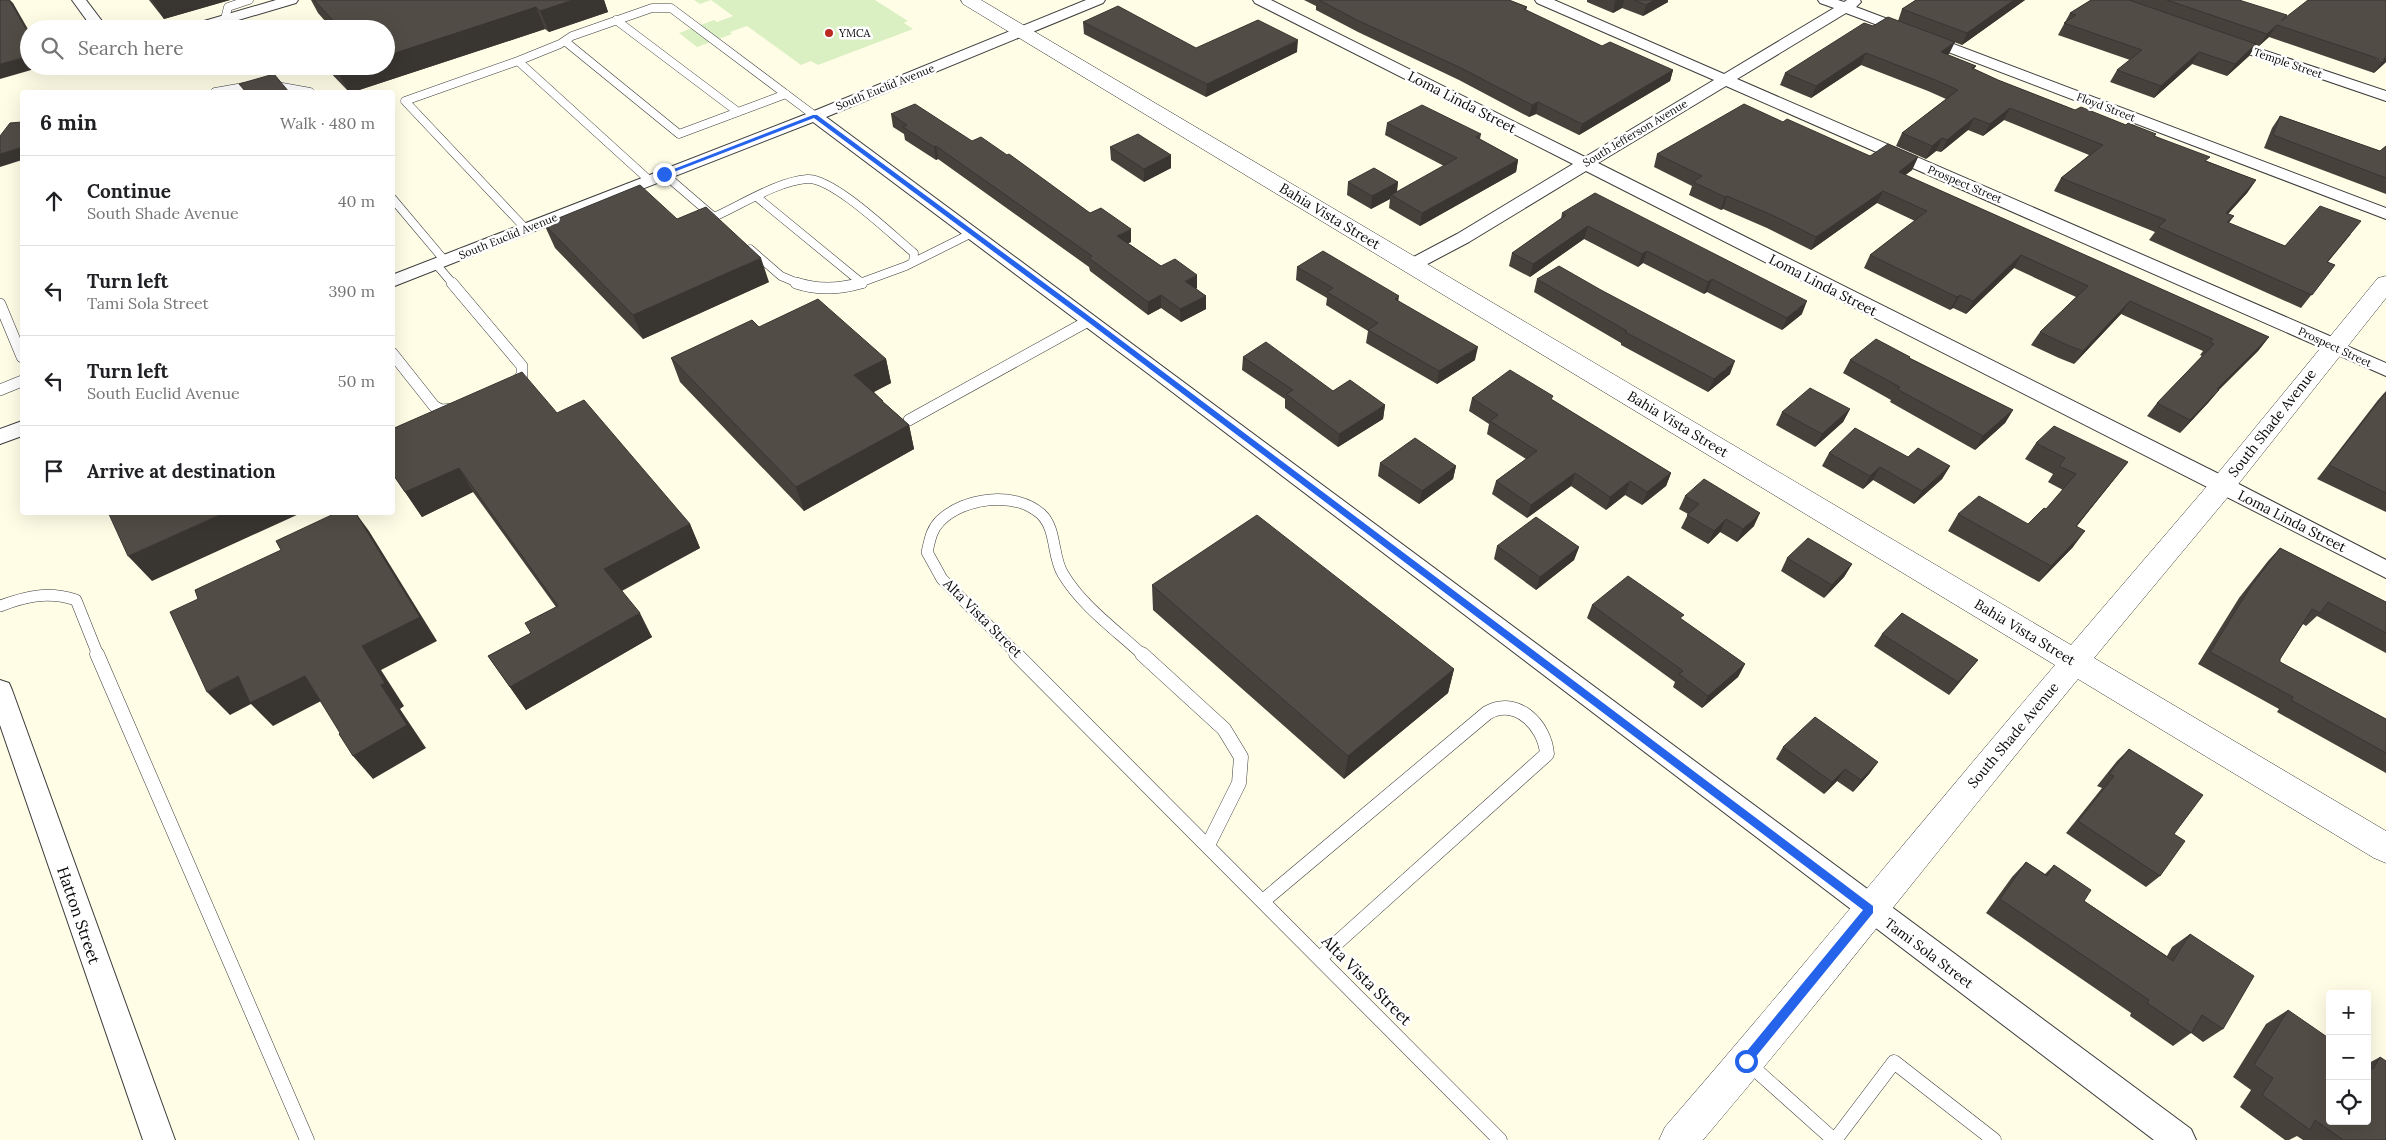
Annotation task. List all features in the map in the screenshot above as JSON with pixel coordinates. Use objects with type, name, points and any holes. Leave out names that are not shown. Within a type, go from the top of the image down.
[{"type":"street","points":[[79,0],[94,20]]},
{"type":"street","points":[[222,20],[291,0]]},
{"type":"street","name":"Bahia Vista Street","points":[[969,0],[2386,848]]},
{"type":"street","name":"South Euclid Avenue","points":[[395,281],[525,228],[815,116],[1098,0]]},
{"type":"street","name":"Loma Linda Street","points":[[1260,0],[2223,485],[2386,570]]},
{"type":"street","name":"Prospect Street","points":[[1542,0],[2325,341],[2386,370]]},
{"type":"street","name":"Floyd Street","points":[[1825,0],[1851,4],[2386,214]]},
{"type":"street","name":"South Jefferson Avenue","points":[[1412,265],[1463,238],[1851,4]]},
{"type":"street","name":"Temple Street","points":[[2208,35],[2386,96]]},
{"type":"street","name":"Tami Sola Street","points":[[815,116],[1090,320],[1870,910],[2180,1140]]},
{"type":"street","name":"South Shade Avenue","points":[[1678,1140],[1746,1061],[2074,661],[2223,485],[2333,346],[2386,283]]},
{"type":"street","points":[[0,437],[20,429]]},
{"type":"street","name":"Hatton Street","points":[[0,690],[158,1140]]},
{"type":"lane","points":[[225,19],[228,7],[249,0]]},
{"type":"lane","points":[[525,228],[405,100],[518,61],[524,57],[566,42],[572,36],[616,20],[652,8],[671,8],[815,116]]},
{"type":"lane","points":[[616,20],[738,112]]},
{"type":"lane","points":[[566,42],[679,134],[786,94]]},
{"type":"lane","points":[[518,61],[657,177],[718,220],[758,198],[794,182],[811,178],[833,187],[914,253],[913,262]]},
{"type":"lane","points":[[223,90],[234,87],[269,84],[300,90]]},
{"type":"lane","points":[[758,198],[863,284]]},
{"type":"lane","points":[[395,202],[440,263],[522,366],[522,375],[508,388]]},
{"type":"lane","points":[[742,242],[784,279],[809,287],[841,288],[863,284],[913,262],[972,232]]},
{"type":"lane","points":[[0,304],[20,352]]},
{"type":"lane","points":[[909,420],[1090,320]]},
{"type":"lane","points":[[395,357],[434,406],[441,410],[467,406]]},
{"type":"lane","points":[[0,390],[20,383]]},
{"type":"lane","name":"Alta Vista Street","points":[[1208,845],[1240,783],[1241,757],[1224,729],[1075,593],[1059,566],[1053,533],[1043,516],[1029,504],[1007,499],[974,503],[950,512],[931,532],[927,552],[942,579],[1500,1140]]},
{"type":"lane","points":[[0,606],[40,593],[60,594],[76,600],[118,708],[307,1140]]},
{"type":"lane","points":[[1263,901],[1476,720],[1500,707],[1516,710],[1528,718],[1540,731],[1548,744],[1547,754],[1320,958]]},
{"type":"lane","points":[[1746,1061],[1834,1140],[1894,1062],[1994,1140]]},
{"type":"green space","points":[[694,0],[711,0],[700,4]]},
{"type":"green space","name":"YMCA","points":[[711,0],[875,0],[908,21],[904,23],[913,29],[818,65],[811,61],[801,65],[747,26],[730,32],[732,34],[697,47],[679,33],[714,20],[717,22],[733,16]]},
{"type":"building","points":[[0,0],[9,0],[21,20],[20,58],[0,64]]},
{"type":"building","points":[[314,0],[573,0],[540,11],[536,7],[395,53],[395,20],[333,20]]},
{"type":"building","points":[[1319,0],[1509,0],[1527,7],[1524,9],[1602,46],[1610,42],[1673,70],[1582,124],[1538,102],[1532,105],[1461,68],[1359,21]]},
{"type":"building","points":[[1634,0],[1654,0],[1646,5]]},
{"type":"building","points":[[1916,0],[2014,0],[1967,33],[1902,9]]},
{"type":"building","points":[[2091,0],[2129,0],[2256,44],[2235,64],[2199,52],[2161,86],[2117,70],[2142,50],[2064,23],[2076,15],[2070,13]]},
{"type":"building","points":[[2167,0],[2239,0],[2287,15],[2281,21],[2308,0],[2386,0],[2386,57],[2383,60],[2277,25],[2267,34]]},
{"type":"building","points":[[1118,6],[1196,48],[1258,20],[1298,40],[1207,84],[1083,22]]},
{"type":"building","points":[[1888,17],[1955,42],[1941,52],[1976,66],[1972,68],[1998,80],[2075,110],[2081,107],[2126,125],[2128,123],[2156,134],[2154,136],[2210,157],[2205,161],[2256,180],[2226,213],[2234,216],[2227,222],[2285,246],[2320,206],[2361,221],[2327,262],[2335,265],[2312,295],[2158,227],[2166,220],[2061,178],[2103,145],[2010,108],[1990,124],[1974,118],[1947,140],[1942,138],[1932,146],[1902,133],[1958,90],[1866,53],[1816,86],[1785,73],[1864,23],[1873,26]]},
{"type":"building","points":[[275,75],[287,90],[244,90],[239,84]]},
{"type":"building","points":[[915,104],[972,141],[981,137],[1007,155],[1009,154],[1090,213],[1101,208],[1131,229],[1117,236],[1161,266],[1175,259],[1197,275],[1185,281],[1206,296],[1180,309],[1161,295],[1148,302],[1089,258],[1092,256],[936,146],[934,147],[903,127],[907,125],[891,114]]},
{"type":"building","points":[[1744,104],[1783,122],[1787,119],[1870,156],[1888,144],[1918,157],[1899,172],[2269,337],[2217,389],[2219,390],[2190,420],[2157,403],[2214,344],[2210,342],[2213,339],[2130,301],[2083,351],[2040,332],[2088,286],[2021,255],[1973,301],[1960,295],[1957,297],[1870,255],[1927,211],[1883,191],[1816,237],[1772,215],[1727,196],[1725,197],[1693,182],[1702,176],[1657,154]]},
{"type":"building","points":[[1422,105],[1481,134],[1476,137],[1518,160],[1422,213],[1391,195],[1457,158],[1387,123]]},
{"type":"building","points":[[2280,116],[2380,151],[2386,146],[2386,178],[2273,135]]},
{"type":"building","points":[[20,122],[20,148],[0,154],[0,136],[10,123]]},
{"type":"building","points":[[1138,134],[1171,155],[1144,169],[1110,147]]},
{"type":"building","points":[[1374,168],[1398,182],[1372,196],[1348,182]]},
{"type":"building","points":[[640,185],[677,219],[706,207],[761,258],[633,315],[544,224]]},
{"type":"building","points":[[1595,193],[1807,301],[1787,318],[1712,279],[1708,282],[1647,251],[1642,254],[1588,226],[1533,264],[1512,253],[1566,215],[1562,213]]},
{"type":"building","points":[[1323,251],[1399,296],[1395,299],[1478,347],[1439,371],[1368,330],[1378,323],[1327,292],[1333,288],[1297,267]]},
{"type":"building","points":[[1559,266],[1735,361],[1714,379],[1625,332],[1627,331],[1537,279]]},
{"type":"building","points":[[818,299],[886,359],[854,375],[909,425],[796,487],[671,358],[752,320],[759,327]]},
{"type":"building","points":[[1876,339],[1909,358],[2013,410],[1983,436],[1897,389],[1900,387],[1850,360]]},
{"type":"building","points":[[1266,342],[1333,391],[1350,380],[1385,405],[1339,434],[1286,394],[1293,390],[1243,357]]},
{"type":"building","points":[[1510,370],[1553,396],[1551,399],[1671,473],[1647,492],[1630,481],[1610,497],[1575,473],[1531,505],[1496,481],[1537,451],[1490,421],[1498,415],[1472,398]]},
{"type":"building","points":[[522,372],[557,413],[584,400],[690,524],[604,569],[640,613],[510,687],[488,656],[531,633],[525,623],[558,606],[459,468],[405,492],[395,477],[395,428]]},
{"type":"building","points":[[1810,388],[1850,409],[1822,434],[1782,412]]},
{"type":"building","points":[[2386,392],[2386,493],[2329,465]]},
{"type":"building","points":[[2054,426],[2128,462],[2076,526],[2085,531],[2051,566],[1958,514],[1979,496],[2028,524],[2044,508],[2046,509],[2076,474],[2059,466],[2065,458],[2036,443]]},
{"type":"building","points":[[1855,428],[1908,457],[1918,448],[1950,466],[1922,491],[1880,467],[1870,476],[1829,453]]},
{"type":"building","points":[[1415,438],[1456,466],[1422,491],[1380,463]]},
{"type":"building","points":[[1704,479],[1760,513],[1743,529],[1726,519],[1714,531],[1687,515],[1699,504],[1685,496]]},
{"type":"building","points":[[109,515],[219,515],[128,556]]},
{"type":"building","points":[[332,515],[357,515],[420,617],[362,646],[385,683],[381,685],[407,725],[353,756],[305,676],[250,703],[238,676],[207,692],[170,612],[198,599],[195,590],[281,550],[276,541]]},
{"type":"building","points":[[1257,515],[1454,669],[1348,756],[1152,585]]},
{"type":"building","points":[[1536,517],[1579,547],[1540,577],[1497,546]]},
{"type":"building","points":[[1808,538],[1852,564],[1832,585],[1787,558]]},
{"type":"building","points":[[2280,548],[2386,602],[2386,633],[2328,602],[2320,613],[2312,609],[2280,659],[2280,662],[2386,719],[2386,753],[2291,700],[2293,697],[2210,652],[2251,586]]},
{"type":"building","points":[[1628,576],[1684,615],[1680,618],[1745,664],[1708,696],[1679,674],[1683,671],[1592,605]]},
{"type":"building","points":[[1902,613],[1978,660],[1958,682],[1882,634]]},
{"type":"building","points":[[1815,717],[1878,762],[1861,780],[1845,769],[1832,782],[1783,747]]},
{"type":"building","points":[[2129,749],[2203,795],[2174,834],[2185,841],[2160,876],[2078,821],[2114,776],[2109,774]]},
{"type":"building","points":[[2026,862],[2047,876],[2054,865],[2091,890],[2084,901],[2173,961],[2190,934],[2254,976],[2223,1029],[2202,1015],[2191,1033],[2147,1003],[2149,1000],[2000,899]]},
{"type":"building","points":[[2288,1010],[2326,1036],[2326,1125],[2371,1125],[2371,1068],[2373,1069],[2380,1057],[2386,1061],[2386,1140],[2343,1140],[2315,1120],[2310,1130],[2262,1095],[2273,1078],[2254,1065]]},
{"type":"place","name":"YMCA","points":[[829,33]]},
{"type":"route","points":[[664,174],[815,116],[1090,320],[1870,910],[1746,1061]]}]
